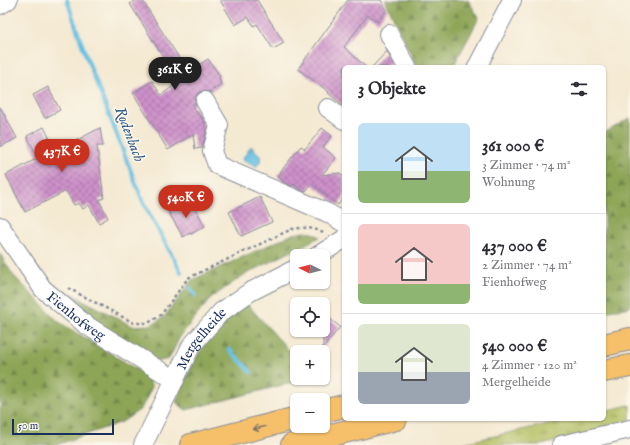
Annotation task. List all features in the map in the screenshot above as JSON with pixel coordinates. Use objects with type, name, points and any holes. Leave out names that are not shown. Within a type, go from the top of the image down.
[{"type":"highway","points":[[606,345],[630,339]]},
{"type":"highway","points":[[606,371],[630,366]]},
{"type":"highway","points":[[330,409],[342,406]]},
{"type":"highway","points":[[191,445],[290,420]]},
{"type":"highway","points":[[292,445],[388,421]]},
{"type":"street","points":[[0,5],[8,0]]},
{"type":"street","points":[[478,65],[512,0]]},
{"type":"street","points":[[389,34],[406,65]]},
{"type":"street","points":[[206,101],[219,125],[212,151],[218,165],[328,212],[342,222]]},
{"type":"street","points":[[328,108],[342,118]]},
{"type":"street","name":"Fienhofweg","points":[[0,226],[43,289],[86,325],[175,380]]},
{"type":"street","points":[[325,249],[337,238]]},
{"type":"street","name":"Mergelheide","points":[[143,445],[191,346],[221,312],[250,292],[290,272]]},
{"type":"street","points":[[561,445],[600,441],[630,429]]},
{"type":"path","points":[[62,285],[134,322],[148,323],[161,315],[188,278],[292,229],[305,227],[318,230],[337,238]]},
{"type":"green space","points":[[385,0],[468,0],[479,18],[454,65],[416,65]]},
{"type":"green space","points":[[630,118],[630,307],[606,312],[606,132]]},
{"type":"green space","points":[[304,232],[313,233],[320,237],[296,249],[290,249],[290,252],[244,275],[211,298],[181,335],[169,359],[155,362],[89,321],[46,286],[20,250],[53,284],[132,326],[150,325],[164,317],[192,280],[293,234]]},
{"type":"green space","points":[[0,254],[13,275],[59,322],[146,375],[152,387],[141,409],[122,422],[56,445],[0,445]]},
{"type":"green space","points":[[246,303],[290,351],[290,383],[186,410],[176,402],[183,383],[199,353],[219,326]]},
{"type":"green space","points":[[630,405],[630,424],[541,445],[455,445],[561,421],[606,421],[606,411]]},
{"type":"water","points":[[251,146],[261,156],[261,160],[256,167],[242,160]]},
{"type":"building","points":[[137,0],[142,0],[188,72],[208,59],[220,76],[221,84],[210,92],[199,92],[196,96],[195,103],[192,105],[204,121],[206,134],[202,148],[195,149],[193,134],[168,150],[133,93],[152,81],[161,95],[179,82],[130,4]]},
{"type":"building","points":[[220,0],[257,0],[284,43],[273,49],[257,24],[254,26],[248,17],[235,25]]},
{"type":"building","points":[[348,0],[381,0],[387,10],[378,22],[368,15],[344,47],[364,65],[342,65],[342,104],[328,93],[329,92],[298,69]]},
{"type":"building","points":[[387,51],[392,61],[388,65],[374,65]]},
{"type":"building","points":[[48,87],[60,110],[45,118],[33,95]]},
{"type":"building","points":[[0,107],[17,138],[0,147]]},
{"type":"building","points":[[44,127],[56,151],[100,128],[103,146],[97,146],[104,198],[99,200],[108,218],[99,223],[89,205],[83,209],[79,203],[74,205],[66,191],[25,212],[6,175],[38,158],[27,136]]},
{"type":"building","points":[[322,128],[332,136],[323,147],[336,158],[322,175],[340,173],[342,175],[342,200],[338,205],[312,184],[305,192],[294,184],[292,186],[286,183],[277,176],[301,146],[305,149]]},
{"type":"building","points":[[260,197],[272,222],[241,236],[229,212]]},
{"type":"building","points":[[183,203],[186,209],[193,205],[205,226],[183,237],[168,211]]},
{"type":"building","points":[[330,319],[340,327],[325,345],[323,345],[323,337],[330,337]]},
{"type":"waterway","name":"Rodenbach","points":[[67,0],[86,56],[143,202],[181,272]]},
{"type":"waterway","name":"Rodenbach","points":[[190,288],[195,295]]},
{"type":"waterway","name":"Rodenbach","points":[[229,349],[251,372]]}]
